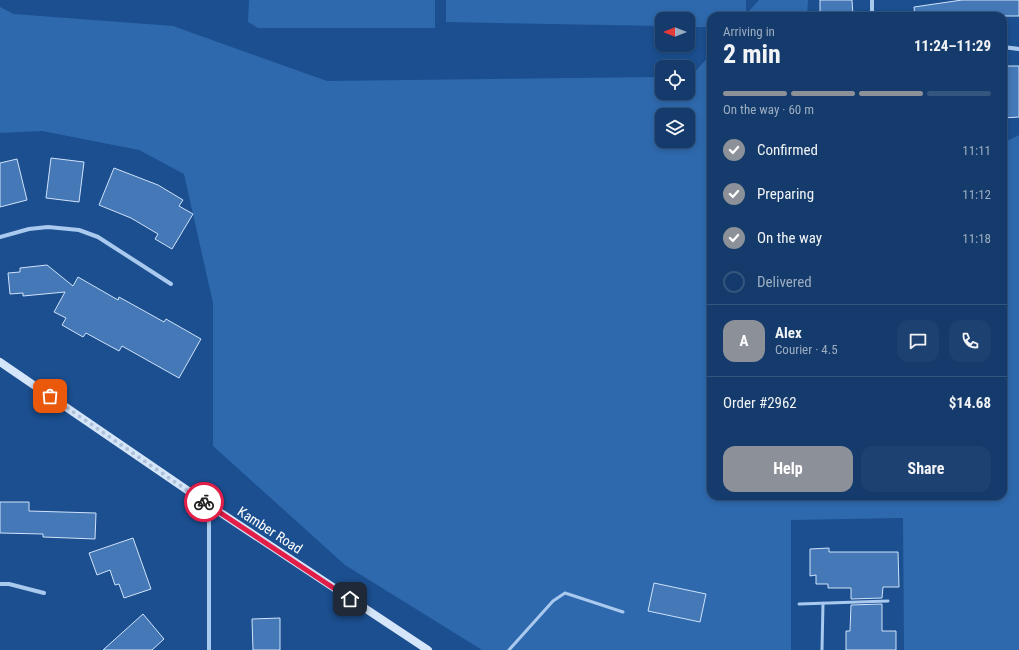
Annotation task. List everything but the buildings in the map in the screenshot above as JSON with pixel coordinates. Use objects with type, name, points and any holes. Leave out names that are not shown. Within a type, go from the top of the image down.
[{"type":"street","points":[[872,0],[872,12]]},
{"type":"street","points":[[1007,48],[1019,49]]},
{"type":"street","points":[[0,237],[29,228],[48,227],[78,230],[104,240],[171,284]]},
{"type":"street","name":"Kamber Road","points":[[0,362],[209,505],[428,650]]},
{"type":"street","points":[[209,505],[209,650]]},
{"type":"street","points":[[0,584],[9,584],[44,593]]},
{"type":"lane","points":[[509,650],[553,601],[564,593],[623,612]]},
{"type":"lane","points":[[798,604],[888,601]]},
{"type":"lane","points":[[822,650],[823,603]]},
{"type":"shaded area","points":[[249,0],[435,0],[435,28],[258,28],[248,22]]},
{"type":"shaded area","points":[[446,0],[746,0],[746,12],[707,12],[707,27],[695,27],[695,12],[655,12],[655,26],[446,22]]},
{"type":"shaded area","points":[[759,0],[808,0],[807,12],[748,12]]},
{"type":"shaded area","points":[[0,7],[14,14],[173,26],[327,81],[655,77],[655,100],[695,100],[695,72],[707,58],[707,500],[1007,500],[1007,141],[1019,135],[1019,650],[904,650],[903,518],[791,520],[791,650],[482,650],[345,565],[213,446],[213,303],[184,174],[139,150],[42,131],[0,133]]},
{"type":"way so far","points":[[50,396],[204,502]]},
{"type":"route","points":[[204,502],[350,599]]}]
